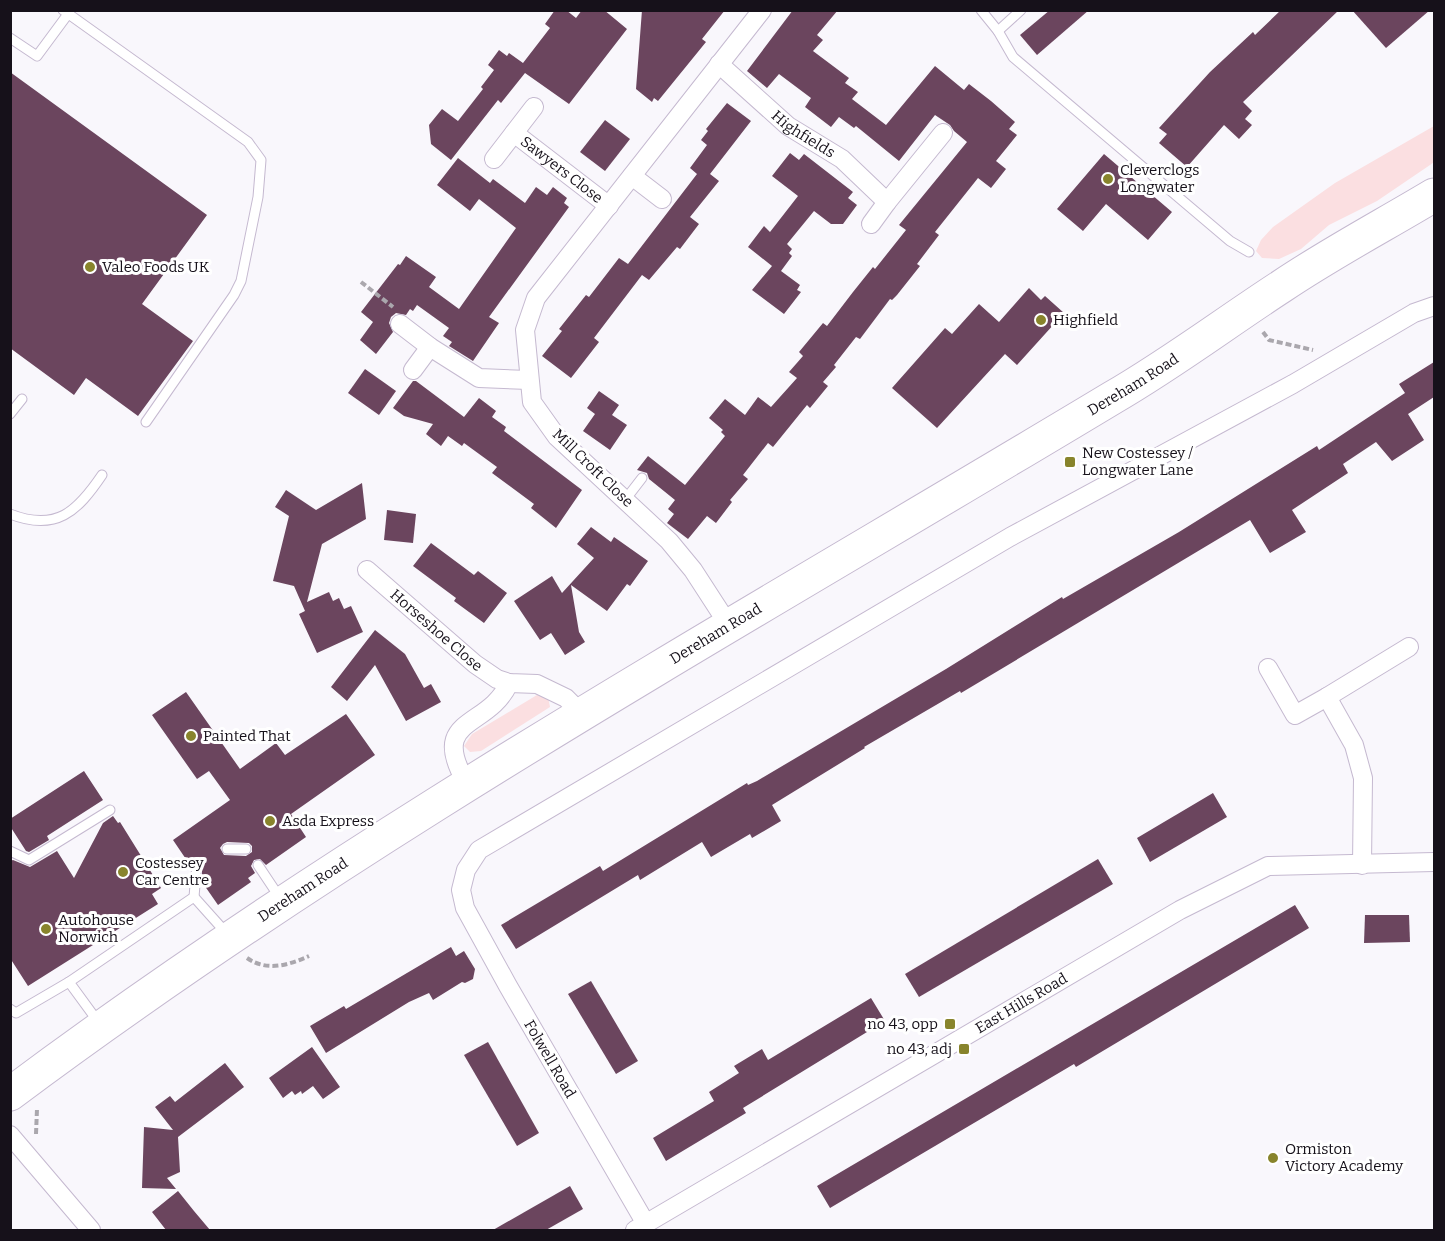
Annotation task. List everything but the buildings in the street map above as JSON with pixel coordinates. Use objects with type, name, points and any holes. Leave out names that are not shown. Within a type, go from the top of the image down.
[{"type":"highway","name":"Dereham Road","points":[[10,1094],[102,1028],[235,945],[283,903],[467,784],[728,624],[1117,396],[1288,282],[1434,195]]},
{"type":"street","name":"Mill Croft Close","points":[[728,624],[687,562],[669,540],[558,437],[532,402],[525,330],[536,298],[762,10]]},
{"type":"street","name":"Highfields","points":[[719,64],[788,126],[842,159],[887,202]]},
{"type":"street","name":"Sawyers Close","points":[[494,159],[534,106]]},
{"type":"street","points":[[871,224],[943,133]]},
{"type":"street","name":"Sawyers Close","points":[[514,134],[609,206]]},
{"type":"street","points":[[632,176],[662,199]]},
{"type":"street","points":[[1340,356],[1414,313],[1434,306]]},
{"type":"street","points":[[400,324],[479,378],[529,380]]},
{"type":"street","points":[[413,370],[430,346]]},
{"type":"street","name":"Folwell Road","points":[[641,1227],[465,908],[461,890],[466,870],[479,850],[1010,537],[1340,356]]},
{"type":"street","name":"Horseshoe Close","points":[[367,570],[475,664],[497,679],[509,683],[537,684],[566,698],[582,714]]},
{"type":"street","points":[[1268,668],[1295,716],[1409,646]]},
{"type":"street","points":[[467,784],[455,764],[452,744],[458,732],[500,700],[509,683]]},
{"type":"street","points":[[1327,697],[1354,745],[1363,778],[1362,865]]},
{"type":"street","name":"East Hills Road","points":[[641,1227],[1180,910],[1268,866],[1434,862]]},
{"type":"street","points":[[10,1135],[91,1230]]},
{"type":"lane","points":[[981,10],[999,31],[1013,57],[1230,241],[1249,252]]},
{"type":"lane","points":[[999,31],[1022,10]]},
{"type":"lane","points":[[10,38],[37,56],[65,12],[248,142],[261,160],[258,197],[241,281],[234,295],[146,422]]},
{"type":"lane","points":[[10,414],[22,399]]},
{"type":"lane","points":[[10,514],[27,520],[48,521],[71,511],[88,495],[102,475]]},
{"type":"lane","points":[[625,500],[642,478]]},
{"type":"lane","points":[[10,851],[28,860],[110,810]]},
{"type":"lane","points":[[227,849],[246,849]]},
{"type":"lane","points":[[258,865],[283,903]]},
{"type":"lane","points":[[196,873],[194,897],[235,945]]},
{"type":"lane","points":[[10,1010],[16,1013],[69,982],[194,897]]},
{"type":"lane","points":[[69,982],[102,1028]]},
{"type":"path","points":[[361,282],[403,314],[400,324]]},
{"type":"path","points":[[1263,331],[1269,340],[1340,356]]},
{"type":"path","points":[[235,945],[250,961],[271,967],[296,962],[309,956]]},
{"type":"shaded area","points":[[1434,126],[1434,162],[1430,165],[1377,201],[1329,225],[1301,249],[1279,259],[1262,258],[1256,251],[1261,240],[1273,227],[1335,183]]},
{"type":"shaded area","points":[[537,695],[548,697],[550,707],[481,751],[470,752],[464,746],[472,734]]},
{"type":"place","name":"Cleverclogs Longwater","points":[[1108,179]]},
{"type":"place","name":"Valeo Foods UK","points":[[90,267]]},
{"type":"place","name":"Highfield","points":[[1041,320]]},
{"type":"place","name":"New Costessey / Longwater Lane","points":[[1070,462]]},
{"type":"place","name":"Painted That","points":[[191,736]]},
{"type":"place","name":"Asda Express","points":[[270,821]]},
{"type":"place","name":"Costessey Car Centre","points":[[123,872]]},
{"type":"place","name":"Autohouse Norwich","points":[[46,929]]},
{"type":"place","name":"no 43, opp","points":[[950,1024]]},
{"type":"place","name":"no 43, adj","points":[[964,1049]]},
{"type":"place","name":"Ormiston Victory Academy","points":[[1273,1158]]}]
